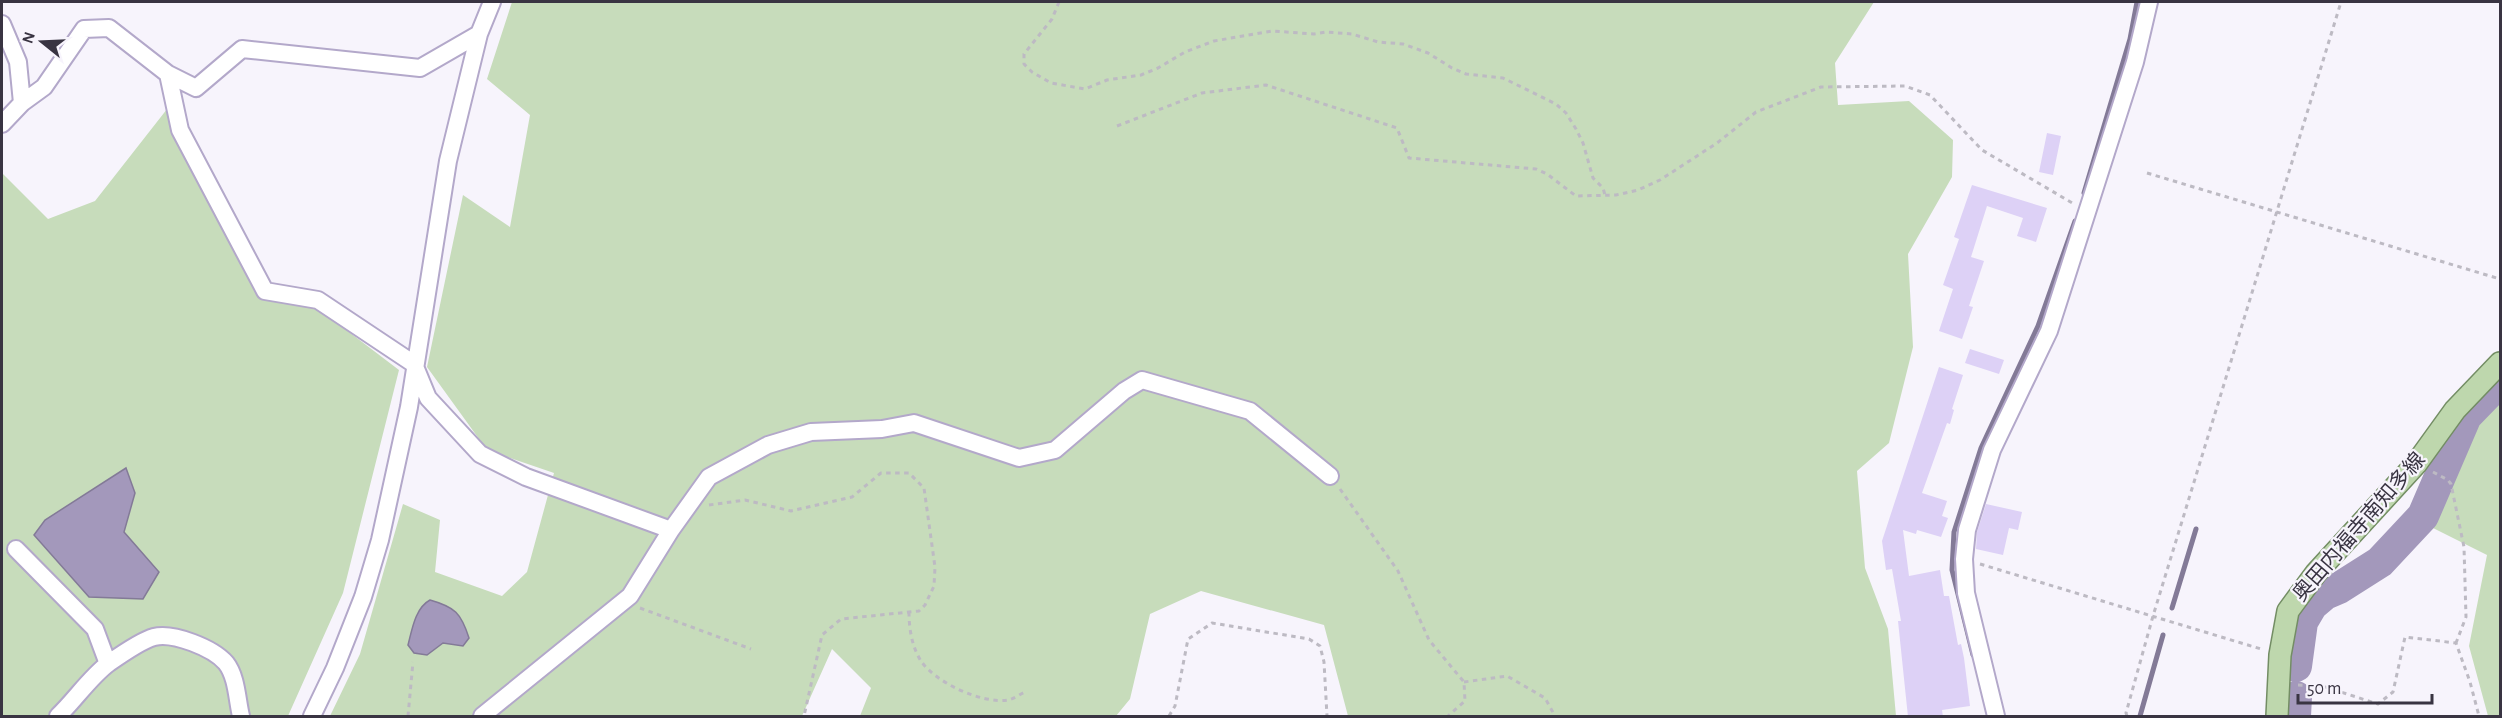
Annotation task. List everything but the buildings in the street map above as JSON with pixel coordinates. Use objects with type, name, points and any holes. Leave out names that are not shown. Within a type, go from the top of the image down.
[{"type":"main road","name":"奥田内福寺南知多線","points":[[2277,717],[2280,655],[2288,611],[2300,592],[2416,464],[2455,410],[2500,363]]},
{"type":"street","points":[[312,717],[335,668],[363,597],[380,540],[409,407],[448,161],[479,34],[492,2]]},
{"type":"street","points":[[1996,717],[1966,593],[1964,559],[1967,530],[1992,450],[2049,331],[2135,62],[2149,2]]},
{"type":"street","points":[[2,24],[18,62],[22,102]]},
{"type":"street","points":[[2,124],[22,102],[44,87],[84,29],[109,28],[168,74],[196,88],[243,49],[420,68],[479,34]]},
{"type":"street","points":[[168,74],[180,130],[265,291],[318,300],[414,364],[429,398],[480,454],[526,477],[671,530]]},
{"type":"street","points":[[482,717],[630,596],[671,530],[709,477],[768,445],[811,432],[882,429],[914,423],[1019,458],[1055,450],[1124,391],[1142,380],[1250,411],[1330,476]]},
{"type":"street","points":[[16,549],[95,629],[108,664]]},
{"type":"street","points":[[58,717],[108,664],[154,637],[187,640],[202,646],[226,664],[233,677],[241,717]]},
{"type":"path","points":[[1059,2],[1052,19],[1024,54],[1024,63],[1032,72],[1051,83],[1085,89],[1107,80],[1141,75],[1185,52],[1214,41],[1272,31],[1352,34],[1378,42],[1403,44],[1428,52],[1452,68],[1466,74],[1503,78],[1556,104],[1566,113],[1576,129],[1583,143],[1589,169],[1593,178],[1603,188],[1605,195]]},
{"type":"path","points":[[2127,717],[2126,713],[2153,616],[2341,2]]},
{"type":"path","points":[[1117,126],[1202,93],[1266,85],[1397,128],[1409,158],[1536,169],[1547,174],[1576,196],[1616,195],[1638,190],[1660,180],[1717,143],[1756,112],[1821,87],[1905,86],[1930,94],[1982,150],[2088,213]]},
{"type":"path","points":[[2147,172],[2500,279]]},
{"type":"path","points":[[2416,464],[2448,480],[2455,495],[2456,512],[2464,548],[2466,617],[2456,643],[2479,717]]},
{"type":"path","points":[[686,508],[745,500],[791,511],[852,497],[881,473],[909,473],[924,488],[935,567],[934,586],[925,605],[919,611],[841,619],[822,635],[804,717]]},
{"type":"path","points":[[1330,476],[1398,571],[1429,640],[1464,682],[1465,701],[1448,717]]},
{"type":"path","points":[[1964,559],[2280,655]]},
{"type":"path","points":[[630,596],[638,608],[751,649]]},
{"type":"path","points":[[909,612],[912,640],[921,661],[937,678],[960,690],[983,698],[1009,700],[1025,692]]},
{"type":"path","points":[[1169,717],[1175,706],[1188,639],[1212,623],[1309,639],[1320,646],[1324,662],[1327,717]]},
{"type":"path","points":[[2278,684],[2322,686],[2378,704],[2393,692],[2404,637],[2456,643]]},
{"type":"path","points":[[408,717],[413,662]]},
{"type":"path","points":[[1464,682],[1507,676],[1545,698],[1555,717]]},
{"type":"green space","points":[[512,2],[1874,2],[1835,63],[1838,105],[1909,101],[1953,140],[1952,177],[1908,254],[1913,347],[1889,443],[1857,471],[1865,568],[1888,629],[1896,716],[1348,716],[1324,625],[1201,591],[1150,614],[1130,699],[1116,716],[860,716],[871,688],[832,649],[802,716],[330,716],[360,654],[403,504],[440,520],[435,572],[502,596],[527,572],[554,473],[487,450],[427,367],[463,195],[510,227],[530,115],[487,79]]},
{"type":"green space","points":[[171,104],[260,294],[316,307],[399,370],[343,593],[288,716],[2,716],[2,173],[48,219],[95,201]]},
{"type":"green space","points":[[2500,388],[2500,716],[2488,716],[2469,646],[2487,555],[2425,524],[2469,420]]},
{"type":"shaded area","points":[[126,468],[135,493],[124,532],[159,572],[143,599],[89,597],[34,535],[45,520]]},
{"type":"shaded area","points":[[430,600],[446,605],[460,617],[469,638],[463,646],[443,643],[427,655],[414,653],[408,645],[418,614]]},
{"type":"waterway","points":[[2084,193],[2130,39],[2137,2]]},
{"type":"waterway","points":[[1973,655],[1952,570],[1954,532],[1981,448],[2038,326],[2075,221]]},
{"type":"waterway","points":[[2296,666],[2302,622],[2312,605],[2325,594],[2339,588],[2380,562],[2423,516],[2466,416],[2500,381]]},
{"type":"waterway","points":[[2172,608],[2196,529]]},
{"type":"waterway","points":[[2140,716],[2163,635]]},
{"type":"waterway","points":[[2295,716],[2296,697]]}]
